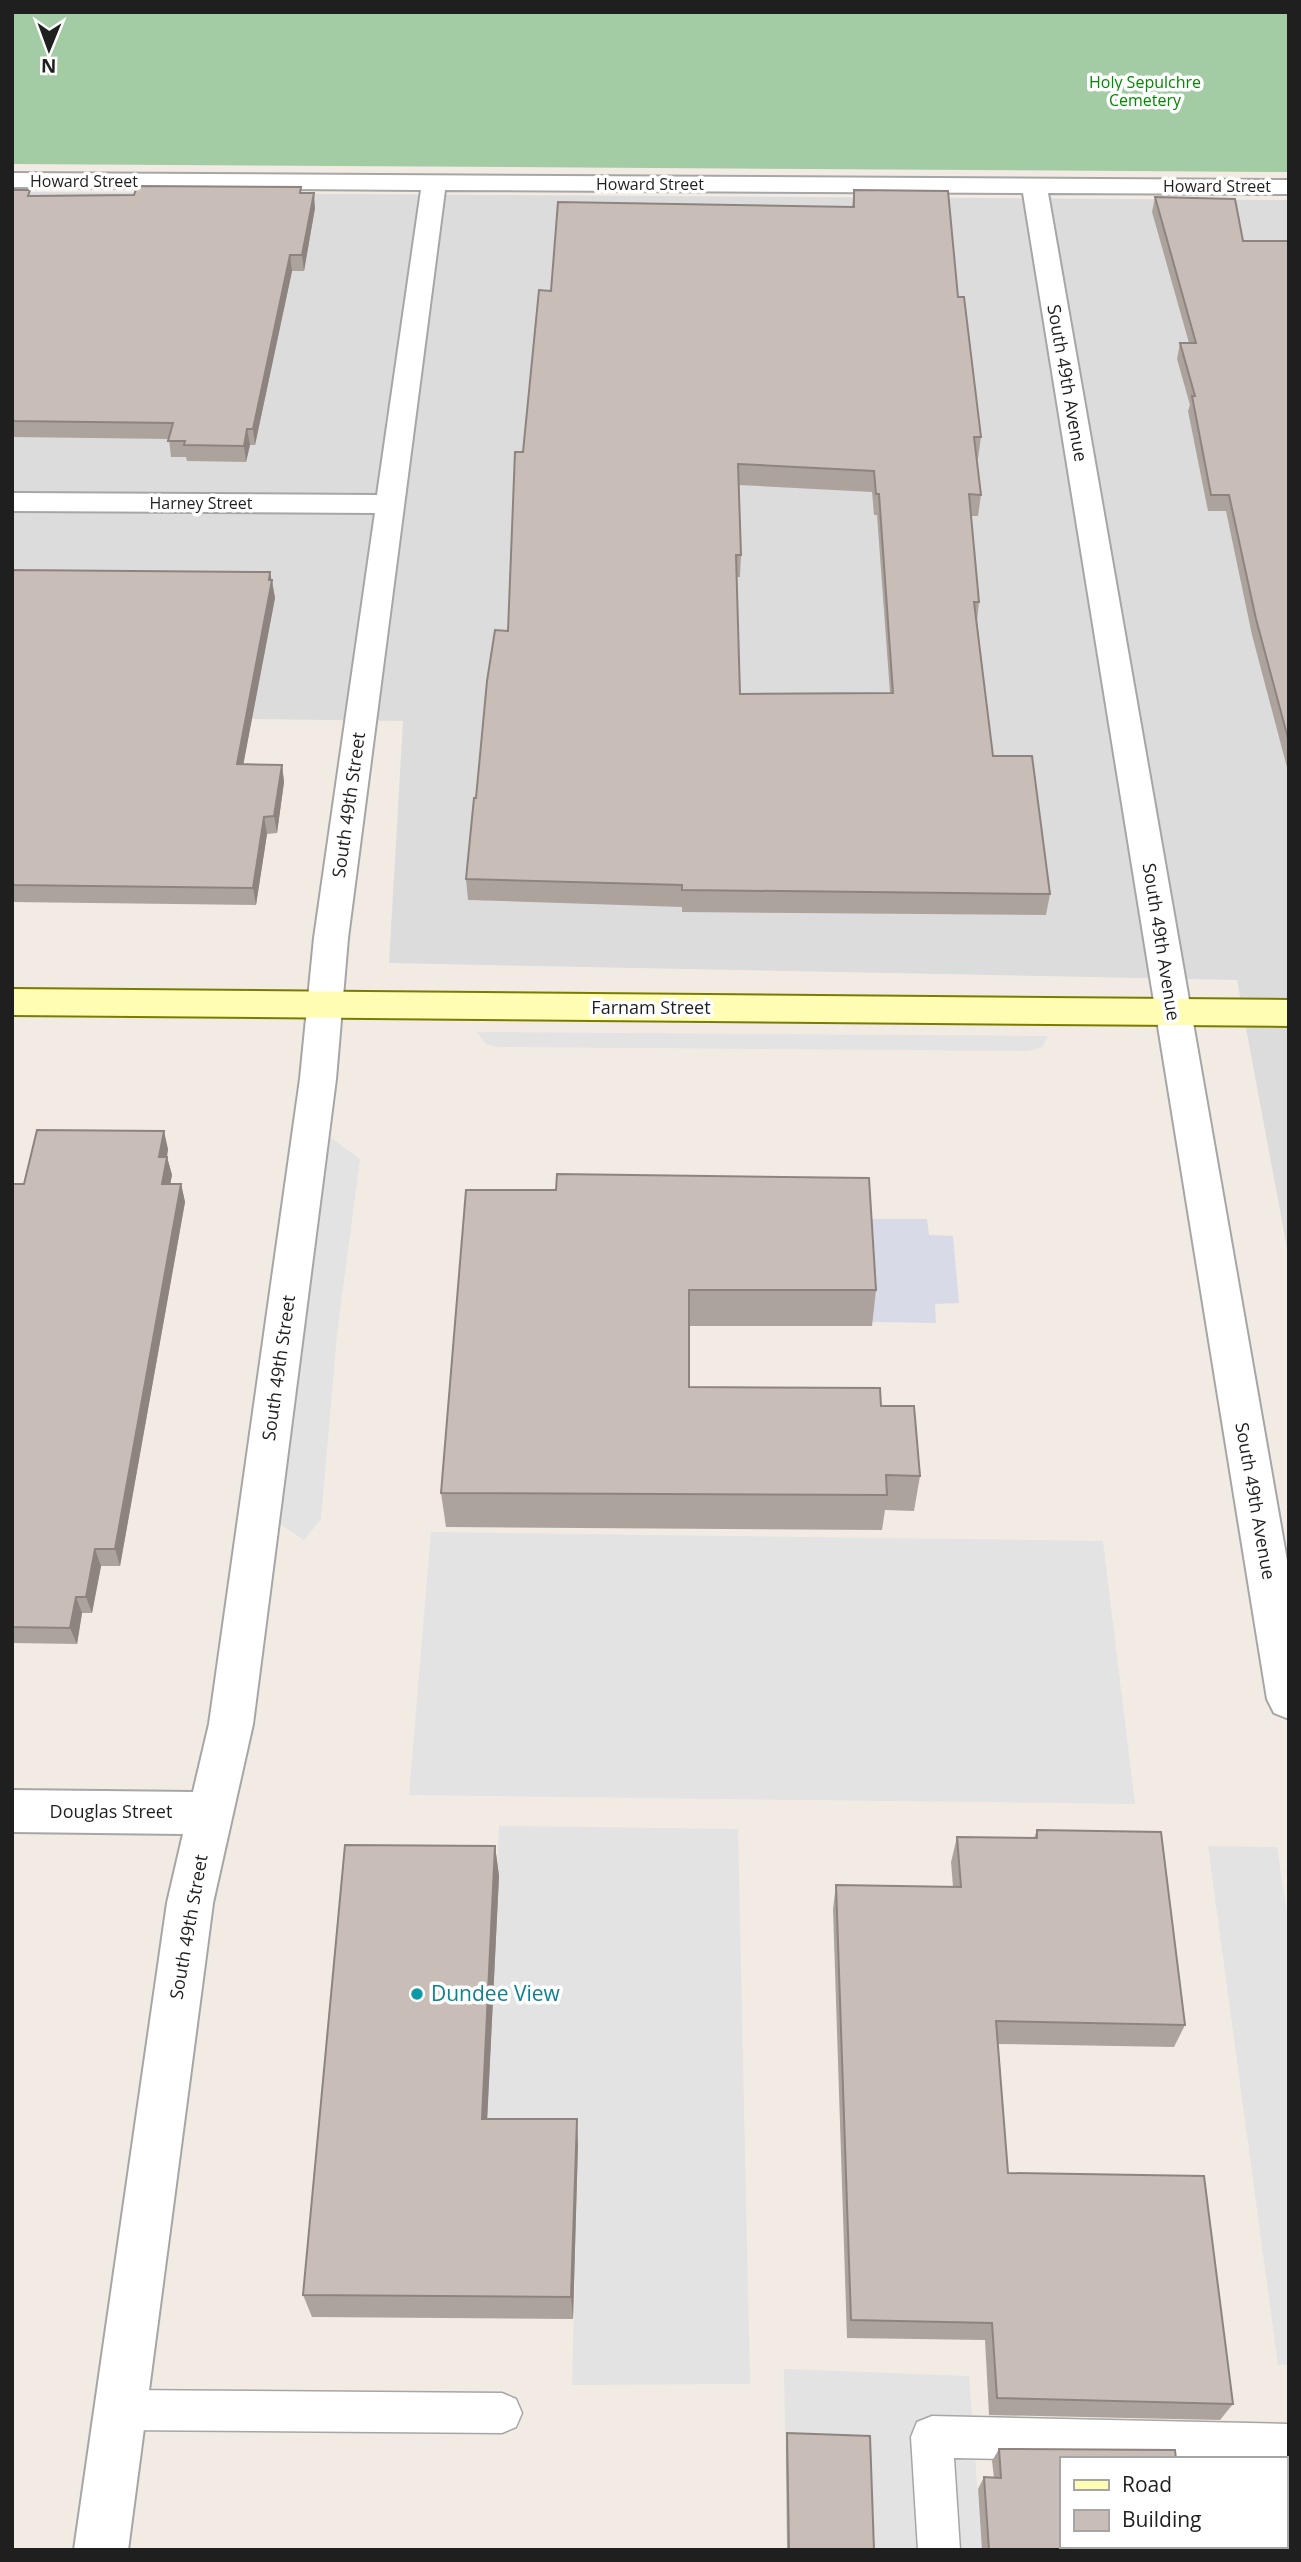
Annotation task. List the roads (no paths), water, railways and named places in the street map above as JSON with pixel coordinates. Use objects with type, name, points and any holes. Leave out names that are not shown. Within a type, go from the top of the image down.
[{"type":"main road","name":"Farnam Street","points":[[12,1002],[1289,1013]]},
{"type":"street","name":"Howard Street","points":[[12,180],[1289,187]]},
{"type":"street","name":"South 49th Street","points":[[101,2550],[190,1903],[231,1724],[237,1685],[318,1079],[332,924],[434,183]]},
{"type":"street","name":"South 49th Avenue","points":[[1034,185],[1289,1699]]},
{"type":"street","name":"Harney Street","points":[[12,502],[389,505]]},
{"type":"street","name":"Douglas Street","points":[[12,1811],[210,1813]]},
{"type":"lane","points":[[120,2410],[502,2413]]},
{"type":"lane","points":[[939,2550],[932,2437],[1289,2445]]},
{"type":"place","name":"Dundee View","points":[[417,1994]]},
{"type":"park label","name":"Holy Sepulchre Cemetery","points":[[1145,91]]}]
